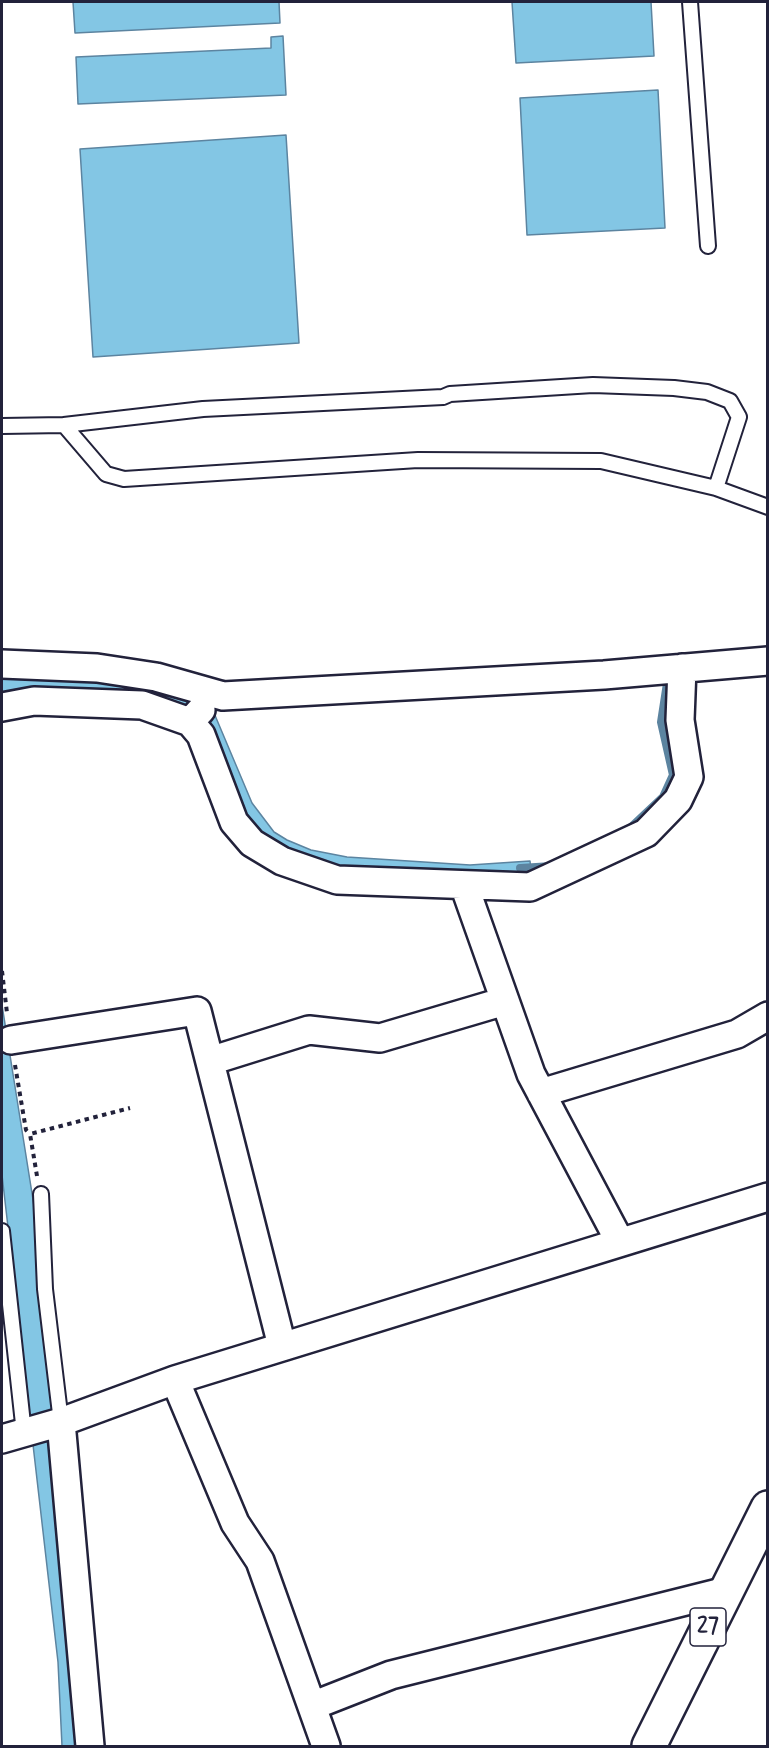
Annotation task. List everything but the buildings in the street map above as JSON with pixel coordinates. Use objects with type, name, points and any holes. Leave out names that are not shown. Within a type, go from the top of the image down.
[{"type":"main road","name":"27","points":[[649,1746],[726,1591],[766,1517]]},
{"type":"street","points":[[2,664],[98,668],[156,677],[217,694],[592,676],[768,661]]},
{"type":"street","points":[[2,707],[34,701],[142,705],[190,722],[201,735],[234,822],[252,843],[282,861],[337,880],[530,887],[646,833],[678,800],[689,777],[680,720],[682,668]]},
{"type":"street","points":[[190,722],[217,694]]},
{"type":"street","points":[[464,885],[531,1074],[620,1242]]},
{"type":"street","points":[[210,1061],[309,1030],[380,1038],[505,1001]]},
{"type":"street","points":[[11,1040],[197,1011],[282,1346]]},
{"type":"street","points":[[541,1093],[737,1034],[768,1016]]},
{"type":"street","points":[[18,1435],[59,1423],[175,1380],[282,1346],[768,1197]]},
{"type":"street","points":[[175,1380],[235,1523],[260,1561],[326,1746]]},
{"type":"street","points":[[59,1423],[90,1746]]},
{"type":"street","points":[[312,1706],[391,1675],[726,1591]]},
{"type":"lane","points":[[690,2],[708,246]]},
{"type":"lane","points":[[2,426],[64,425],[203,409],[442,397],[450,394],[593,386],[674,388],[707,392],[730,401],[739,417],[716,488]]},
{"type":"lane","points":[[64,425],[106,474],[124,479],[418,460],[601,461],[716,488],[768,507]]},
{"type":"lane","points":[[41,1194],[45,1289],[59,1423]]},
{"type":"lane","points":[[2,1231],[18,1435]]},
{"type":"path","points":[[2,971],[26,1130],[30,1134],[41,1194]]},
{"type":"path","points":[[30,1134],[130,1108]]},
{"type":"water","points":[[73,2],[279,2],[280,23],[75,33]]},
{"type":"water","points":[[512,2],[651,2],[654,56],[516,63]]},
{"type":"water","points":[[283,36],[286,95],[78,104],[76,57],[271,48],[271,37]]},
{"type":"water","points":[[658,90],[665,228],[527,235],[520,98]]},
{"type":"water","points":[[286,135],[299,343],[93,357],[80,149]]},
{"type":"water","points":[[77,676],[184,695],[214,713],[252,803],[274,832],[287,840],[311,850],[347,857],[470,865],[530,861],[532,879],[348,871],[255,840],[186,715],[2,702],[2,678]]},
{"type":"water","points":[[2,1005],[38,1231],[43,1328],[53,1401],[81,1746],[62,1746],[58,1662],[2,1175]]},
{"type":"waterway","points":[[629,829],[663,797],[673,775],[661,722],[667,683]]},
{"type":"waterway","points":[[520,868],[552,866]]}]
